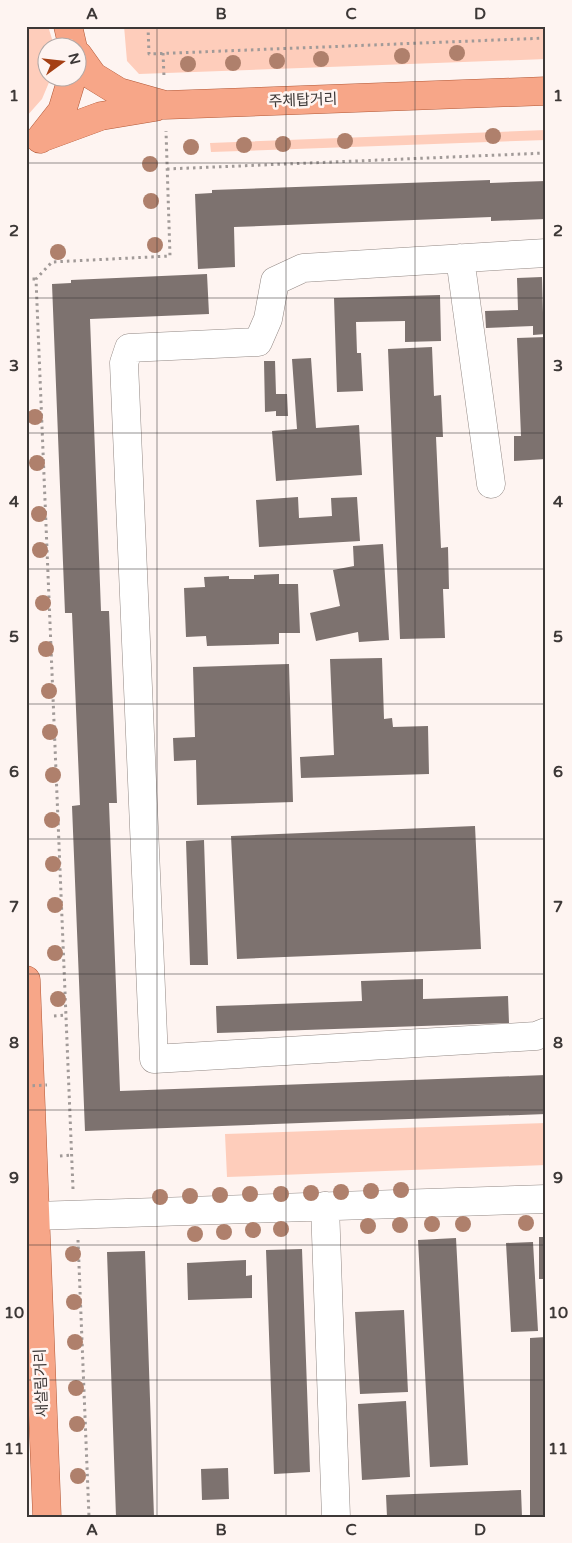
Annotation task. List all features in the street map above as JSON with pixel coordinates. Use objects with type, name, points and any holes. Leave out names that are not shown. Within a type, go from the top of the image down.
[{"type":"main road","name":"주체탑거리","points":[[88,69],[93,76],[119,92],[165,105],[546,91]]},
{"type":"main road","points":[[34,143],[62,111],[69,88]]},
{"type":"main road","points":[[34,143],[101,116],[165,105]]},
{"type":"main road","name":"새살림거리","points":[[26,980],[31,1214],[47,1517]]},
{"type":"street","points":[[546,253],[303,268],[276,281],[268,319],[258,342],[129,348],[124,363],[154,1060],[536,1036],[546,1032]]},
{"type":"street","points":[[460,258],[490,484]]},
{"type":"street","points":[[31,1214],[546,1199]]},
{"type":"street","points":[[325,1206],[336,1517]]},
{"type":"path","points":[[148,26],[149,54],[546,38]]},
{"type":"path","points":[[26,280],[36,279],[52,262],[170,256],[167,169],[546,154]]},
{"type":"path","points":[[36,279],[74,1214],[78,1235],[89,1517]]},
{"type":"path","points":[[26,1086],[47,1085]]},
{"type":"shaded area","points":[[26,26],[48,26],[52,38],[38,38],[38,88],[47,88],[42,99],[26,117]]},
{"type":"shaded area","points":[[124,26],[546,26],[546,59],[139,74],[127,61]]},
{"type":"shaded area","points":[[546,130],[546,140],[211,152],[210,143]]},
{"type":"shaded area","points":[[546,1123],[546,1165],[227,1177],[225,1134]]},
{"type":"building","points":[[490,180],[490,183],[546,181],[546,219],[491,221],[491,217],[234,227],[235,267],[198,269],[195,194],[212,193],[212,190]]},
{"type":"building","points":[[207,274],[209,314],[90,319],[101,611],[109,611],[117,803],[109,803],[120,1091],[546,1075],[546,1114],[85,1131],[72,806],[80,805],[72,613],[65,613],[52,284],[71,283],[71,280]]},
{"type":"building","points":[[542,277],[543,313],[546,313],[546,334],[533,335],[533,326],[486,328],[485,311],[518,310],[517,278]]},
{"type":"building","points":[[440,295],[441,341],[405,342],[405,321],[356,322],[357,353],[361,353],[363,391],[337,392],[334,298]]},
{"type":"building","points":[[546,337],[546,459],[514,461],[514,436],[521,436],[517,338]]},
{"type":"building","points":[[432,347],[434,396],[441,395],[443,437],[436,437],[441,548],[448,547],[449,589],[443,589],[445,638],[400,639],[388,349]]},
{"type":"building","points":[[311,358],[316,428],[359,425],[362,475],[276,481],[272,431],[297,429],[292,359]]},
{"type":"building","points":[[264,361],[275,361],[276,394],[287,394],[288,416],[276,416],[276,411],[265,412]]},
{"type":"building","points":[[298,497],[299,518],[332,516],[331,498],[357,497],[360,541],[259,547],[256,500]]},
{"type":"building","points":[[383,544],[389,640],[359,642],[358,632],[316,641],[310,613],[340,606],[333,570],[354,566],[353,546]]},
{"type":"building","points":[[279,574],[279,584],[298,584],[300,633],[279,633],[279,644],[207,646],[206,636],[186,637],[184,588],[205,587],[204,577],[229,576],[229,579],[254,579],[254,575]]},
{"type":"building","points":[[382,658],[384,719],[392,718],[393,727],[428,726],[429,774],[301,778],[300,757],[334,755],[330,659]]},
{"type":"building","points":[[289,664],[293,802],[197,805],[196,760],[174,761],[173,738],[195,737],[193,667]]},
{"type":"building","points":[[475,826],[481,949],[237,959],[231,836]]},
{"type":"building","points":[[204,840],[208,965],[190,965],[186,841]]},
{"type":"building","points":[[423,979],[423,999],[508,996],[509,1023],[217,1033],[216,1006],[362,1001],[361,981]]},
{"type":"building","points":[[539,1237],[546,1237],[546,1279],[539,1279]]},
{"type":"building","points":[[456,1238],[468,1465],[430,1467],[418,1240]]},
{"type":"building","points":[[533,1242],[538,1331],[511,1332],[506,1243]]},
{"type":"building","points":[[302,1249],[310,1472],[274,1474],[266,1250]]},
{"type":"building","points":[[145,1251],[154,1517],[116,1517],[107,1252]]},
{"type":"building","points":[[246,1260],[246,1276],[252,1275],[252,1298],[188,1300],[187,1263]]},
{"type":"building","points":[[404,1310],[408,1392],[360,1394],[355,1312]]},
{"type":"building","points":[[546,1337],[546,1517],[530,1517],[530,1338]]},
{"type":"building","points":[[406,1401],[410,1477],[362,1480],[358,1404]]},
{"type":"building","points":[[228,1468],[229,1499],[202,1500],[201,1469]]},
{"type":"building","points":[[521,1490],[522,1517],[387,1517],[386,1495]]}]
